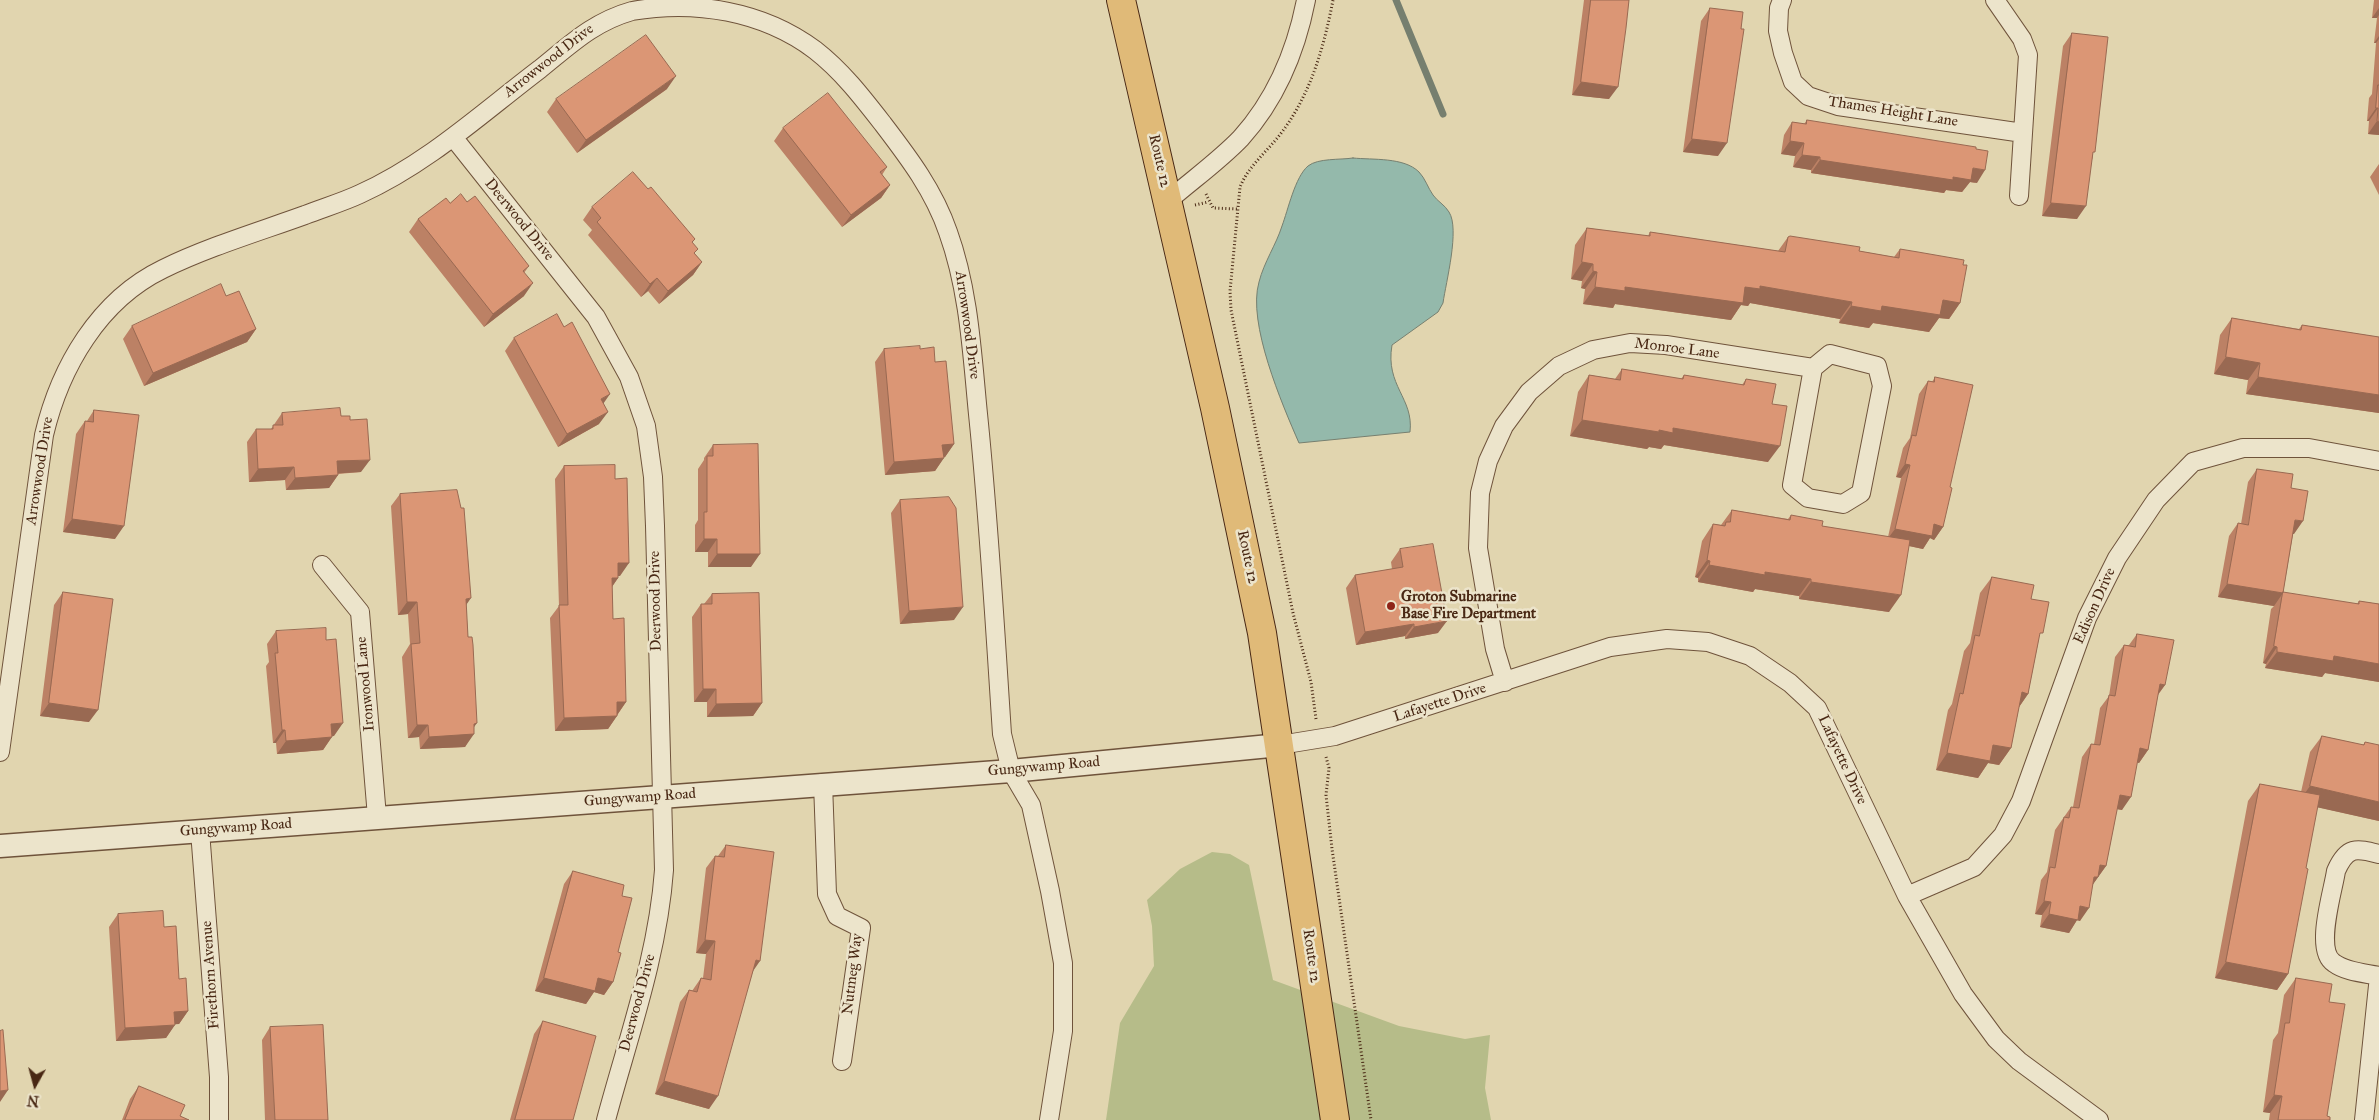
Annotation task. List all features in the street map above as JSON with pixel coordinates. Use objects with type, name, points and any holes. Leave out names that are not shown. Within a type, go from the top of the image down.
[{"type":"highway","name":"Route 12","points":[[1122,0],[1246,552],[1280,745],[1335,1120]]},
{"type":"street","points":[[1168,201],[1240,138],[1269,102],[1289,62],[1306,0]]},
{"type":"street","name":"Thames Height Lane","points":[[1782,0],[1779,8],[1778,31],[1783,53],[1793,82],[1808,96],[1838,106],[2024,133]]},
{"type":"street","points":[[1995,0],[2022,39],[2028,55],[2019,196]]},
{"type":"street","name":"Arrowwood Drive","points":[[0,752],[44,435],[50,408],[63,376],[80,345],[103,315],[131,289],[162,270],[361,194],[426,156],[599,23],[633,11],[677,3],[721,8],[764,19],[802,40],[853,85],[916,167],[932,194],[948,230],[960,270],[968,311],[982,460],[1002,734],[1010,771],[1031,805],[1050,891],[1062,963],[1063,1031],[1049,1120]]},
{"type":"street","name":"Deerwood Drive","points":[[453,137],[596,317],[629,376],[646,426],[653,478],[664,870],[661,910],[606,1120]]},
{"type":"street","name":"Monroe Lane","points":[[1505,682],[1495,649],[1478,548],[1480,492],[1488,461],[1504,426],[1529,392],[1559,366],[1594,350],[1630,343],[1666,346],[1813,368]]},
{"type":"street","points":[[1830,354],[1877,366],[1882,386],[1861,493],[1843,504],[1808,498],[1792,485],[1813,368],[1830,354]]},
{"type":"street","name":"Edison Drive","points":[[1906,896],[1974,867],[2003,835],[2021,802],[2087,618],[2117,558],[2156,500],[2194,462],[2243,448],[2309,448],[2379,461]]},
{"type":"street","name":"Ironwood Lane","points":[[322,565],[360,612],[377,817]]},
{"type":"street","name":"Lafayette Drive","points":[[1280,745],[1335,736],[1610,647],[1668,639],[1708,642],[1750,656],[1790,683],[1817,708],[1906,896],[1963,994],[1996,1040],[2027,1067],[2099,1120]]},
{"type":"street","name":"Gungywamp Road","points":[[0,846],[823,783],[1010,771],[1280,745]]},
{"type":"street","name":"Nutmeg Way","points":[[823,783],[827,894],[837,916],[861,928],[842,1061]]},
{"type":"street","name":"Firethorn Avenue","points":[[200,831],[219,1077],[219,1120]]},
{"type":"street","points":[[2364,1120],[2379,976],[2344,968],[2334,963],[2327,957],[2324,944],[2336,871],[2340,862],[2349,853],[2358,849],[2379,854]]},
{"type":"path","points":[[1200,173],[1211,206],[1218,209],[1237,209],[1230,291],[1231,310],[1293,613],[1311,682],[1317,723]]},
{"type":"path","points":[[1327,759],[1329,768],[1327,799],[1332,849],[1371,1120]]},
{"type":"green space","points":[[1212,852],[1230,854],[1249,865],[1273,980],[1399,1026],[1465,1039],[1490,1035],[1485,1088],[1491,1120],[1106,1120],[1120,1023],[1154,966],[1152,926],[1147,900],[1180,869]]},
{"type":"shaded area","points":[[1353,158],[1388,160],[1413,167],[1421,174],[1433,195],[1449,212],[1452,220],[1453,243],[1443,303],[1438,312],[1392,345],[1392,371],[1408,410],[1410,432],[1299,443],[1276,386],[1262,341],[1258,319],[1257,299],[1259,282],[1303,171],[1312,163]]},
{"type":"building","points":[[1591,0],[1629,0],[1618,87],[1581,82]]},
{"type":"building","points":[[1710,8],[1743,12],[1741,29],[1744,29],[1727,143],[1692,139]]},
{"type":"building","points":[[2072,33],[2108,37],[2095,152],[2093,152],[2086,206],[2051,203]]},
{"type":"building","points":[[646,35],[676,76],[586,140],[556,99]]},
{"type":"building","points":[[2378,85],[2379,122],[2377,121],[2378,108],[2376,108]]},
{"type":"building","points":[[828,93],[887,167],[880,172],[890,185],[851,215],[783,128]]},
{"type":"building","points":[[1807,120],[1976,147],[1976,149],[1988,151],[1985,170],[1973,168],[1971,180],[1953,177],[1953,180],[1820,160],[1820,157],[1802,155],[1804,143],[1790,141],[1792,122],[1806,124]]},
{"type":"building","points":[[633,172],[648,189],[651,187],[695,239],[692,242],[698,249],[694,253],[702,262],[668,291],[657,278],[650,284],[597,222],[601,218],[592,207]]},
{"type":"building","points":[[461,194],[467,202],[475,196],[529,266],[523,271],[533,283],[493,314],[418,219],[446,198],[450,203]]},
{"type":"building","points":[[1587,228],[1650,236],[1650,232],[1785,252],[1788,237],[1790,236],[1860,247],[1859,251],[1899,258],[1900,249],[1964,260],[1963,265],[1967,265],[1960,303],[1943,300],[1940,315],[1882,306],[1881,311],[1851,306],[1852,302],[1760,286],[1760,289],[1745,287],[1743,303],[1625,287],[1625,291],[1595,287],[1597,272],[1593,271],[1593,264],[1582,262]]},
{"type":"building","points":[[221,284],[226,296],[239,291],[256,329],[153,373],[132,326]]},
{"type":"building","points":[[557,314],[564,327],[572,322],[610,394],[601,399],[608,412],[567,434],[514,338]]},
{"type":"building","points":[[2232,318],[2301,330],[2302,325],[2379,337],[2379,395],[2258,377],[2260,363],[2226,357]]},
{"type":"building","points":[[920,346],[920,349],[934,347],[935,362],[946,361],[954,444],[942,445],[944,458],[894,462],[884,349]]},
{"type":"building","points":[[1622,369],[1683,379],[1684,375],[1744,385],[1746,379],[1776,384],[1772,404],[1787,406],[1780,446],[1673,428],[1673,433],[1659,430],[1659,432],[1582,420],[1589,375],[1620,380]]},
{"type":"building","points":[[1935,377],[1973,385],[1943,527],[1934,524],[1932,536],[1895,529],[1910,465],[1905,464],[1912,435],[1916,436],[1928,381],[1934,382]]},
{"type":"building","points":[[340,408],[341,416],[350,416],[350,420],[367,419],[370,460],[337,461],[338,475],[295,478],[294,467],[258,469],[256,429],[273,429],[273,425],[283,425],[282,413]]},
{"type":"building","points":[[94,410],[139,415],[124,526],[72,519],[85,421],[93,422]]},
{"type":"building","points":[[758,444],[760,554],[717,554],[717,539],[704,539],[704,512],[707,512],[707,456],[713,456],[713,445]]},
{"type":"building","points":[[615,465],[615,479],[627,478],[629,563],[618,563],[618,578],[612,578],[613,619],[624,618],[626,702],[617,702],[617,716],[564,718],[559,605],[568,605],[564,466]]},
{"type":"building","points":[[2257,469],[2293,474],[2291,488],[2308,491],[2303,521],[2295,520],[2283,593],[2227,584],[2238,523],[2248,525]]},
{"type":"building","points":[[457,490],[461,508],[464,508],[471,598],[466,599],[468,637],[472,637],[473,645],[477,723],[474,724],[474,734],[429,737],[428,725],[417,725],[411,644],[420,643],[417,602],[407,602],[400,494]]},
{"type":"building","points":[[949,497],[956,508],[963,607],[909,611],[900,500]]},
{"type":"building","points":[[1732,510],[1790,520],[1791,515],[1823,521],[1822,526],[1910,540],[1901,595],[1811,582],[1811,579],[1765,572],[1765,575],[1709,565],[1710,561],[1707,560],[1713,524],[1725,526],[1726,522],[1730,522]]},
{"type":"building","name":"Groton Submarine Base Fire Department","points":[[1433,544],[1447,621],[1414,627],[1414,624],[1365,632],[1355,575],[1403,567],[1400,549]]},
{"type":"building","points":[[1992,577],[2034,585],[2031,599],[2049,602],[2043,633],[2040,633],[2028,694],[2022,692],[2011,748],[1993,745],[1990,761],[1947,753],[1960,693],[1963,694],[1975,635],[1979,636]]},
{"type":"building","points":[[63,592],[113,599],[98,710],[49,703]]},
{"type":"building","points":[[2283,592],[2359,604],[2359,601],[2379,604],[2379,664],[2334,656],[2333,661],[2277,652],[2277,647],[2274,646]]},
{"type":"building","points":[[759,593],[762,703],[716,704],[716,689],[703,689],[701,604],[712,604],[712,594]]},
{"type":"building","points":[[326,628],[326,640],[336,639],[343,723],[331,724],[332,737],[286,741],[285,730],[282,730],[275,653],[278,653],[276,631]]},
{"type":"building","points":[[2137,634],[2174,640],[2165,685],[2160,684],[2148,750],[2140,748],[2131,797],[2120,795],[2106,866],[2100,865],[2098,877],[2094,877],[2089,908],[2080,906],[2078,920],[2049,914],[2051,902],[2044,901],[2050,867],[2055,868],[2064,817],[2069,818],[2071,807],[2079,808],[2091,744],[2100,745],[2109,695],[2115,696],[2124,645],[2135,647]]},
{"type":"building","points":[[2322,736],[2364,745],[2365,742],[2379,745],[2379,802],[2310,786]]},
{"type":"building","points":[[2260,784],[2320,795],[2288,974],[2226,962]]},
{"type":"building","points":[[726,845],[774,852],[760,961],[756,960],[718,1096],[664,1081],[689,990],[697,992],[701,978],[711,980],[715,941],[705,940],[715,856],[724,857]]},
{"type":"building","points":[[573,871],[624,885],[622,896],[632,898],[618,952],[621,953],[613,982],[598,978],[595,991],[544,978]]},
{"type":"building","points":[[163,911],[164,927],[176,926],[179,979],[186,978],[188,1011],[174,1012],[175,1025],[125,1028],[118,914]]},
{"type":"building","points":[[2296,978],[2332,984],[2329,1002],[2345,1004],[2327,1116],[2330,1117],[2330,1120],[2278,1120],[2282,1096],[2274,1095],[2285,1023],[2289,1023]]},
{"type":"building","points":[[543,1021],[596,1036],[573,1120],[515,1120]]},
{"type":"building","points":[[323,1025],[328,1120],[275,1120],[270,1027]]},
{"type":"building","points":[[3,1030],[8,1090],[0,1091],[0,1031]]},
{"type":"building","points":[[139,1086],[185,1105],[180,1116],[189,1120],[125,1120]]},
{"type":"waterway","points":[[1396,0],[1443,114]]},
{"type":"place","name":"Groton Submarine Base Fire Department","points":[[1391,606]]}]
